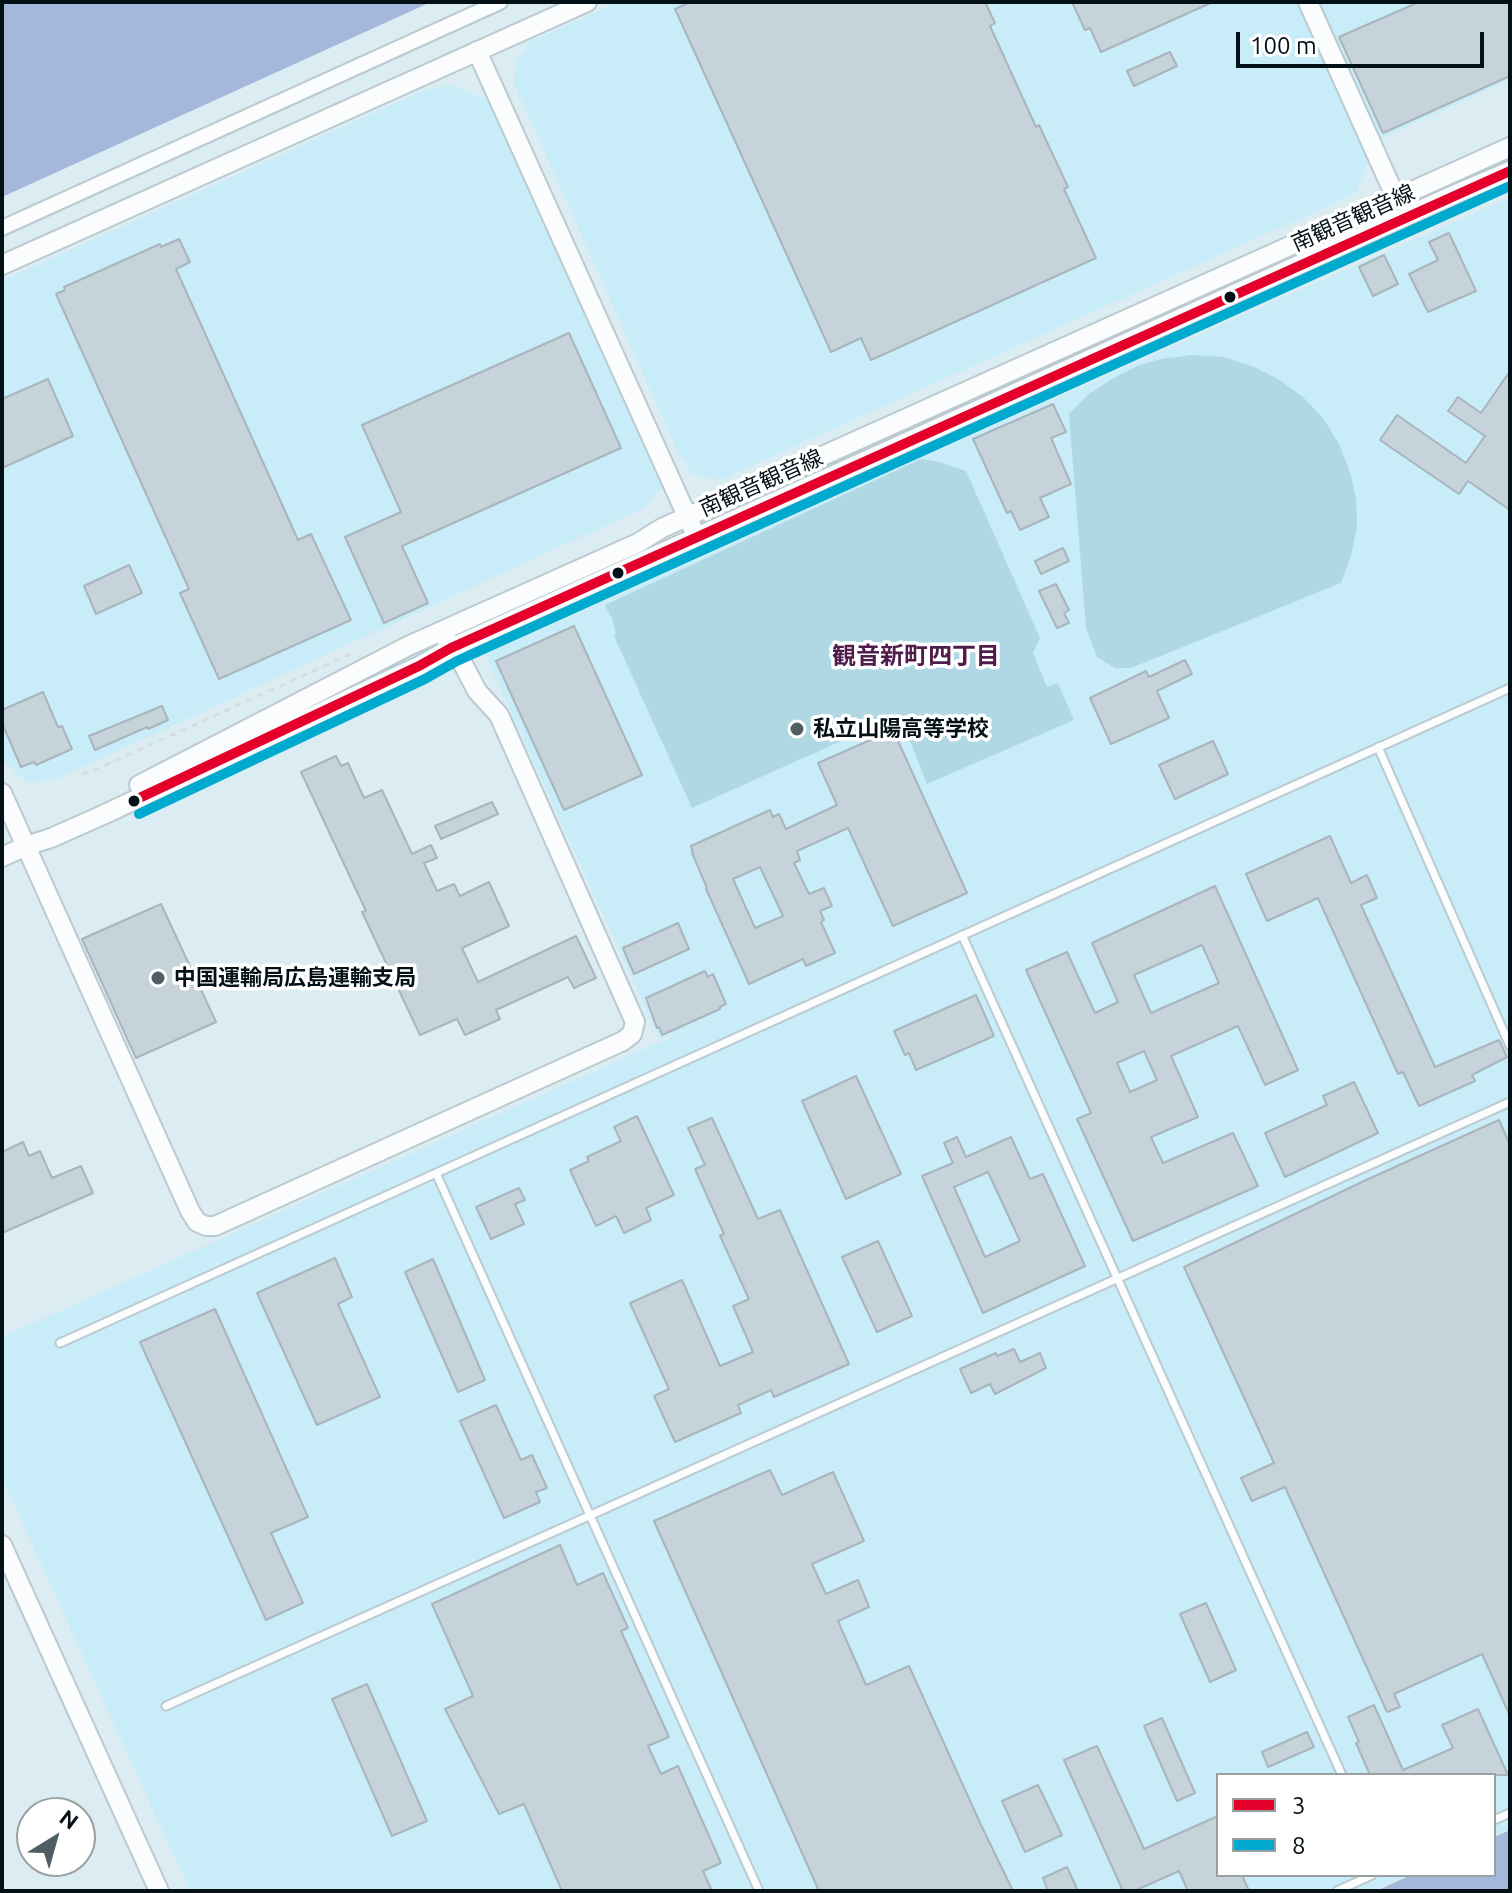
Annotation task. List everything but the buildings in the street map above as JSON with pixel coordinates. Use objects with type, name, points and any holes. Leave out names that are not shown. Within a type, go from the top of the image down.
[{"type":"street","points":[[2,228],[500,2]]},
{"type":"street","points":[[2,265],[587,2]]},
{"type":"street","points":[[1308,2],[1396,198]]},
{"type":"street","points":[[477,51],[696,537]]},
{"type":"street","name":"南観音観音線","points":[[446,639],[662,528],[1510,147]]},
{"type":"street","name":"南観音観音線","points":[[2,857],[26,846],[47,830],[367,667],[446,639],[696,537],[1510,171]]},
{"type":"street","points":[[2,793],[190,1211],[197,1222],[215,1226],[623,1041],[632,1034],[635,1022],[499,715],[477,691],[446,639]]},
{"type":"street","points":[[2,1545],[159,1891]]},
{"type":"lane","points":[[60,1343],[1510,688]]},
{"type":"lane","points":[[1378,747],[1510,1046]]},
{"type":"lane","points":[[962,935],[1341,1773]]},
{"type":"lane","points":[[166,1706],[1510,1102]]},
{"type":"lane","points":[[436,1173],[759,1891]]},
{"type":"lane","points":[[1337,1891],[1368,1877]]},
{"type":"shaded area","points":[[2,2],[431,2],[2,197]]},
{"type":"shaded area","points":[[619,2],[1510,2],[1510,80],[1380,139],[1355,194],[720,480],[692,474],[678,452],[514,83],[516,62],[531,41]]},
{"type":"shaded area","points":[[449,85],[487,99],[495,114],[662,488],[644,508],[59,778],[32,783],[25,781],[2,757],[2,281],[420,92]]},
{"type":"shaded area","points":[[1510,197],[1510,1829],[1496,1835],[1496,1773],[1216,1773],[1216,1877],[1404,1877],[1372,1891],[190,1891],[2,1478],[2,1337],[727,1012],[660,1040],[485,655]]},
{"type":"shaded area","points":[[1192,355],[1223,357],[1252,366],[1303,397],[1323,418],[1339,444],[1356,499],[1357,526],[1351,556],[1341,583],[1131,668],[1115,668],[1097,657],[1086,628],[1069,414],[1089,394],[1137,366]]},
{"type":"shaded area","points":[[921,459],[966,471],[1040,638],[1033,653],[1047,687],[1058,683],[1074,720],[927,784],[904,726],[888,720],[692,808],[614,636],[613,621],[605,605]]},
{"type":"shaded area","points":[[1510,1830],[1510,1891],[1376,1891],[1407,1877],[1496,1877],[1496,1836]]},
{"type":"transit line","name":"3","points":[[133,801],[451,648],[1510,171]]},
{"type":"transit line","name":"8","points":[[139,814],[457,661],[1510,186]]},
{"type":"place","name":"私立山陽高等学校","points":[[797,729]]},
{"type":"place","name":"中国運輸局広島運輸支局","points":[[158,978]]},
{"type":"district","name":"観音新町四丁目","points":[[916,656]]}]
